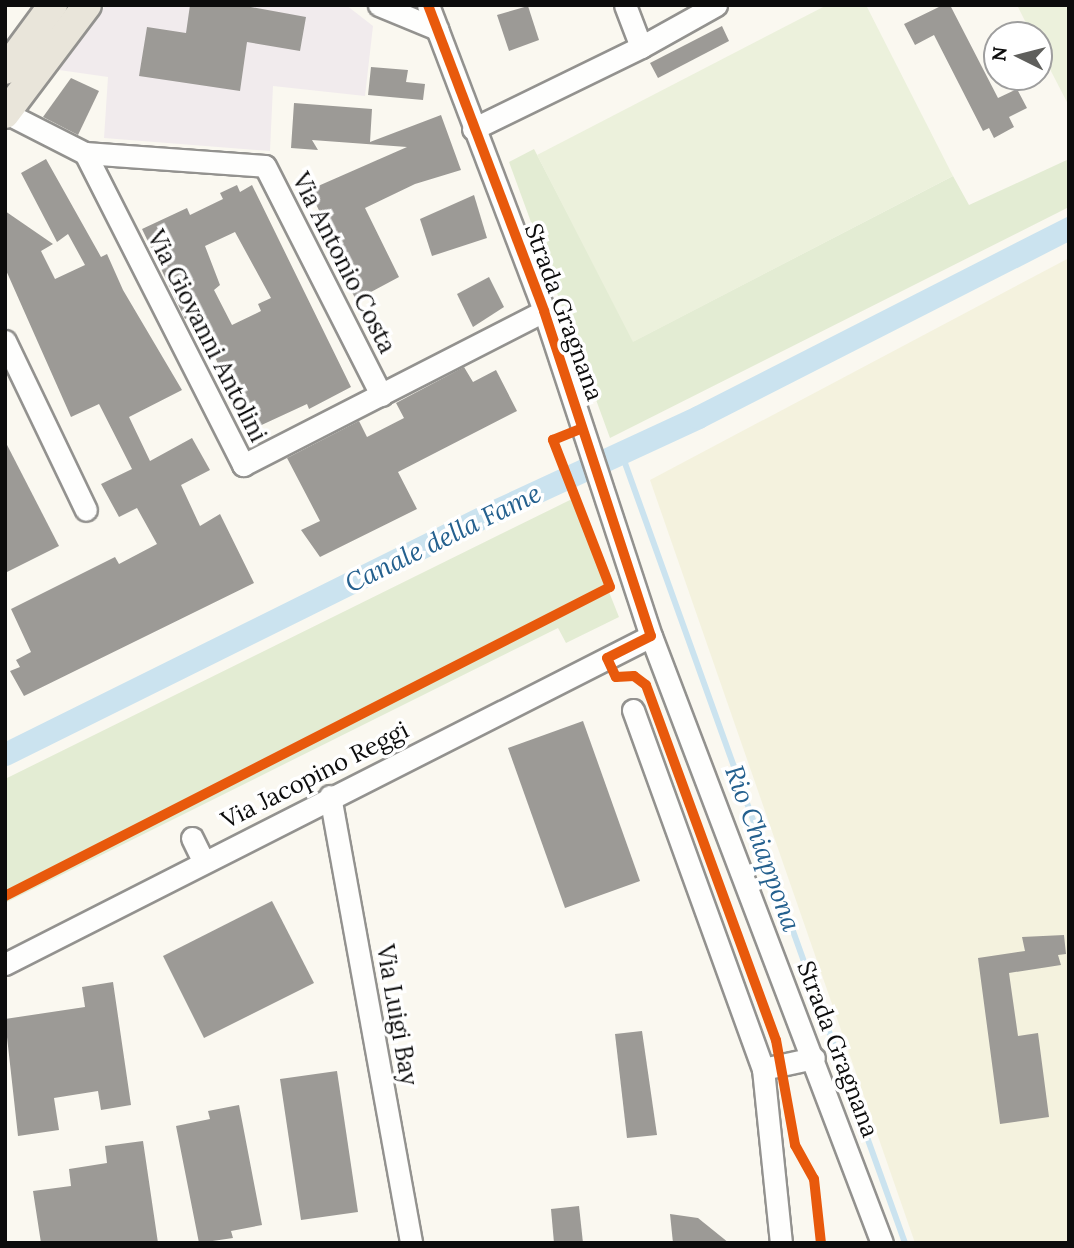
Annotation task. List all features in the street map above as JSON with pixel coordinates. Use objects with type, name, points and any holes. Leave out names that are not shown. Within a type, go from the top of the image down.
[{"type":"main road","points":[[5,70],[53,5]]},
{"type":"main road","points":[[6,114],[86,5]]},
{"type":"street","points":[[379,5],[437,29]]},
{"type":"street","name":"Strada Gragnana","points":[[428,5],[544,311],[652,636],[882,1243]]},
{"type":"street","points":[[625,5],[641,47]]},
{"type":"street","points":[[473,129],[641,47],[716,5]]},
{"type":"street","points":[[6,114],[85,153]]},
{"type":"street","name":"Via Antonio Costa","points":[[85,153],[265,166],[381,395]]},
{"type":"street","name":"Via Giovanni Antolini","points":[[85,153],[243,465],[544,311]]},
{"type":"street","points":[[5,341],[86,509]]},
{"type":"street","name":"Via Jacopino Reggi","points":[[5,964],[330,796],[652,636]]},
{"type":"street","points":[[633,710],[763,1069],[781,1243]]},
{"type":"street","name":"Via Luigi Bay","points":[[330,796],[411,1243]]},
{"type":"street","points":[[192,838],[203,861]]},
{"type":"street","points":[[763,1069],[814,1058]]},
{"type":"shaded area","points":[[106,5],[346,5],[373,26],[365,96],[273,86],[270,151],[104,138],[108,77],[59,70]]},
{"type":"shaded area","points":[[1069,258],[1069,1243],[915,1243],[650,480]]},
{"type":"green space","points":[[827,5],[866,5],[953,176],[633,342],[537,155]]},
{"type":"green space","points":[[1017,5],[1069,5],[1069,106],[1053,75],[1053,21],[1025,21]]},
{"type":"green space","points":[[534,149],[634,341],[953,176],[969,205],[1069,159],[1069,207],[610,438],[509,162]]},
{"type":"green space","points":[[572,499],[619,617],[566,643],[558,628],[5,903],[5,779]]},
{"type":"building","points":[[190,5],[240,5],[306,17],[300,51],[247,42],[240,91],[139,76],[147,27],[186,33]]},
{"type":"building","points":[[943,5],[950,5],[983,69],[983,91],[994,91],[998,98],[1018,91],[1027,108],[1009,117],[1014,127],[994,138],[989,128],[983,131],[934,35],[915,45],[904,24]]},
{"type":"building","points":[[528,6],[539,40],[509,51],[497,15]]},
{"type":"building","points":[[722,26],[729,41],[658,78],[650,63]]},
{"type":"building","points":[[371,67],[408,70],[406,82],[425,84],[423,100],[368,95]]},
{"type":"building","points":[[71,78],[99,91],[78,135],[43,117]]},
{"type":"building","points":[[294,103],[372,109],[370,142],[441,115],[461,170],[415,184],[365,208],[399,277],[356,300],[332,252],[338,249],[309,190],[407,147],[312,140],[318,150],[291,148]]},
{"type":"building","points":[[46,159],[101,257],[107,254],[123,290],[182,390],[129,417],[150,461],[192,438],[210,470],[181,485],[200,526],[220,514],[254,583],[24,696],[10,671],[20,667],[16,660],[31,652],[11,609],[115,557],[119,564],[157,544],[137,508],[119,517],[101,484],[132,469],[99,404],[71,417],[5,268],[5,211],[53,244],[41,251],[55,279],[85,265],[68,234],[57,242],[21,173]]},
{"type":"building","points":[[237,185],[240,192],[252,185],[351,387],[309,409],[307,404],[251,430],[194,315],[185,319],[142,229],[187,208],[190,215],[223,199],[220,193]],"holes":[[[235,232],[271,298],[258,304],[261,311],[232,325],[214,290],[220,285],[205,246]]]},
{"type":"building","points":[[474,195],[487,238],[432,256],[420,219]]},
{"type":"building","points":[[489,277],[504,307],[473,327],[457,294]]},
{"type":"building","points":[[464,367],[473,382],[496,370],[517,411],[398,472],[417,509],[320,557],[301,530],[320,521],[287,458],[359,421],[367,437],[404,418],[396,403]]},
{"type":"building","points":[[5,441],[59,546],[5,573]]},
{"type":"building","points":[[583,721],[640,881],[565,908],[508,748]]},
{"type":"building","points":[[272,901],[314,983],[204,1038],[163,956]]},
{"type":"building","points":[[1064,935],[1066,954],[1058,955],[1061,965],[1009,973],[1018,1036],[1038,1033],[1049,1117],[1000,1124],[978,958],[1025,951],[1022,937]]},
{"type":"building","points":[[113,982],[131,1105],[101,1110],[98,1091],[54,1098],[59,1130],[18,1136],[5,1019],[85,1007],[82,987]]},
{"type":"building","points":[[642,1031],[657,1135],[627,1138],[615,1034]]},
{"type":"building","points":[[337,1071],[358,1212],[301,1220],[280,1079]]},
{"type":"building","points":[[239,1105],[262,1225],[231,1231],[233,1238],[199,1243],[176,1126],[210,1119],[208,1111]]},
{"type":"building","points":[[143,1141],[158,1243],[41,1243],[33,1191],[71,1186],[69,1169],[107,1163],[105,1146]]},
{"type":"building","points":[[579,1206],[583,1243],[554,1243],[551,1209]]},
{"type":"building","points":[[670,1214],[698,1218],[729,1243],[673,1243]]},
{"type":"waterway","name":"Canale della Fame","points":[[5,754],[495,511],[698,417],[1069,228]]},
{"type":"waterway","name":"Rio Chiappona","points":[[621,452],[905,1243]]},
{"type":"cycle path","points":[[428,5],[544,311],[651,636],[607,658],[616,677],[634,676],[646,685],[776,1040],[795,1145],[814,1179],[821,1243]]},
{"type":"cycle path","points":[[5,896],[610,587],[553,440],[582,428]]}]
